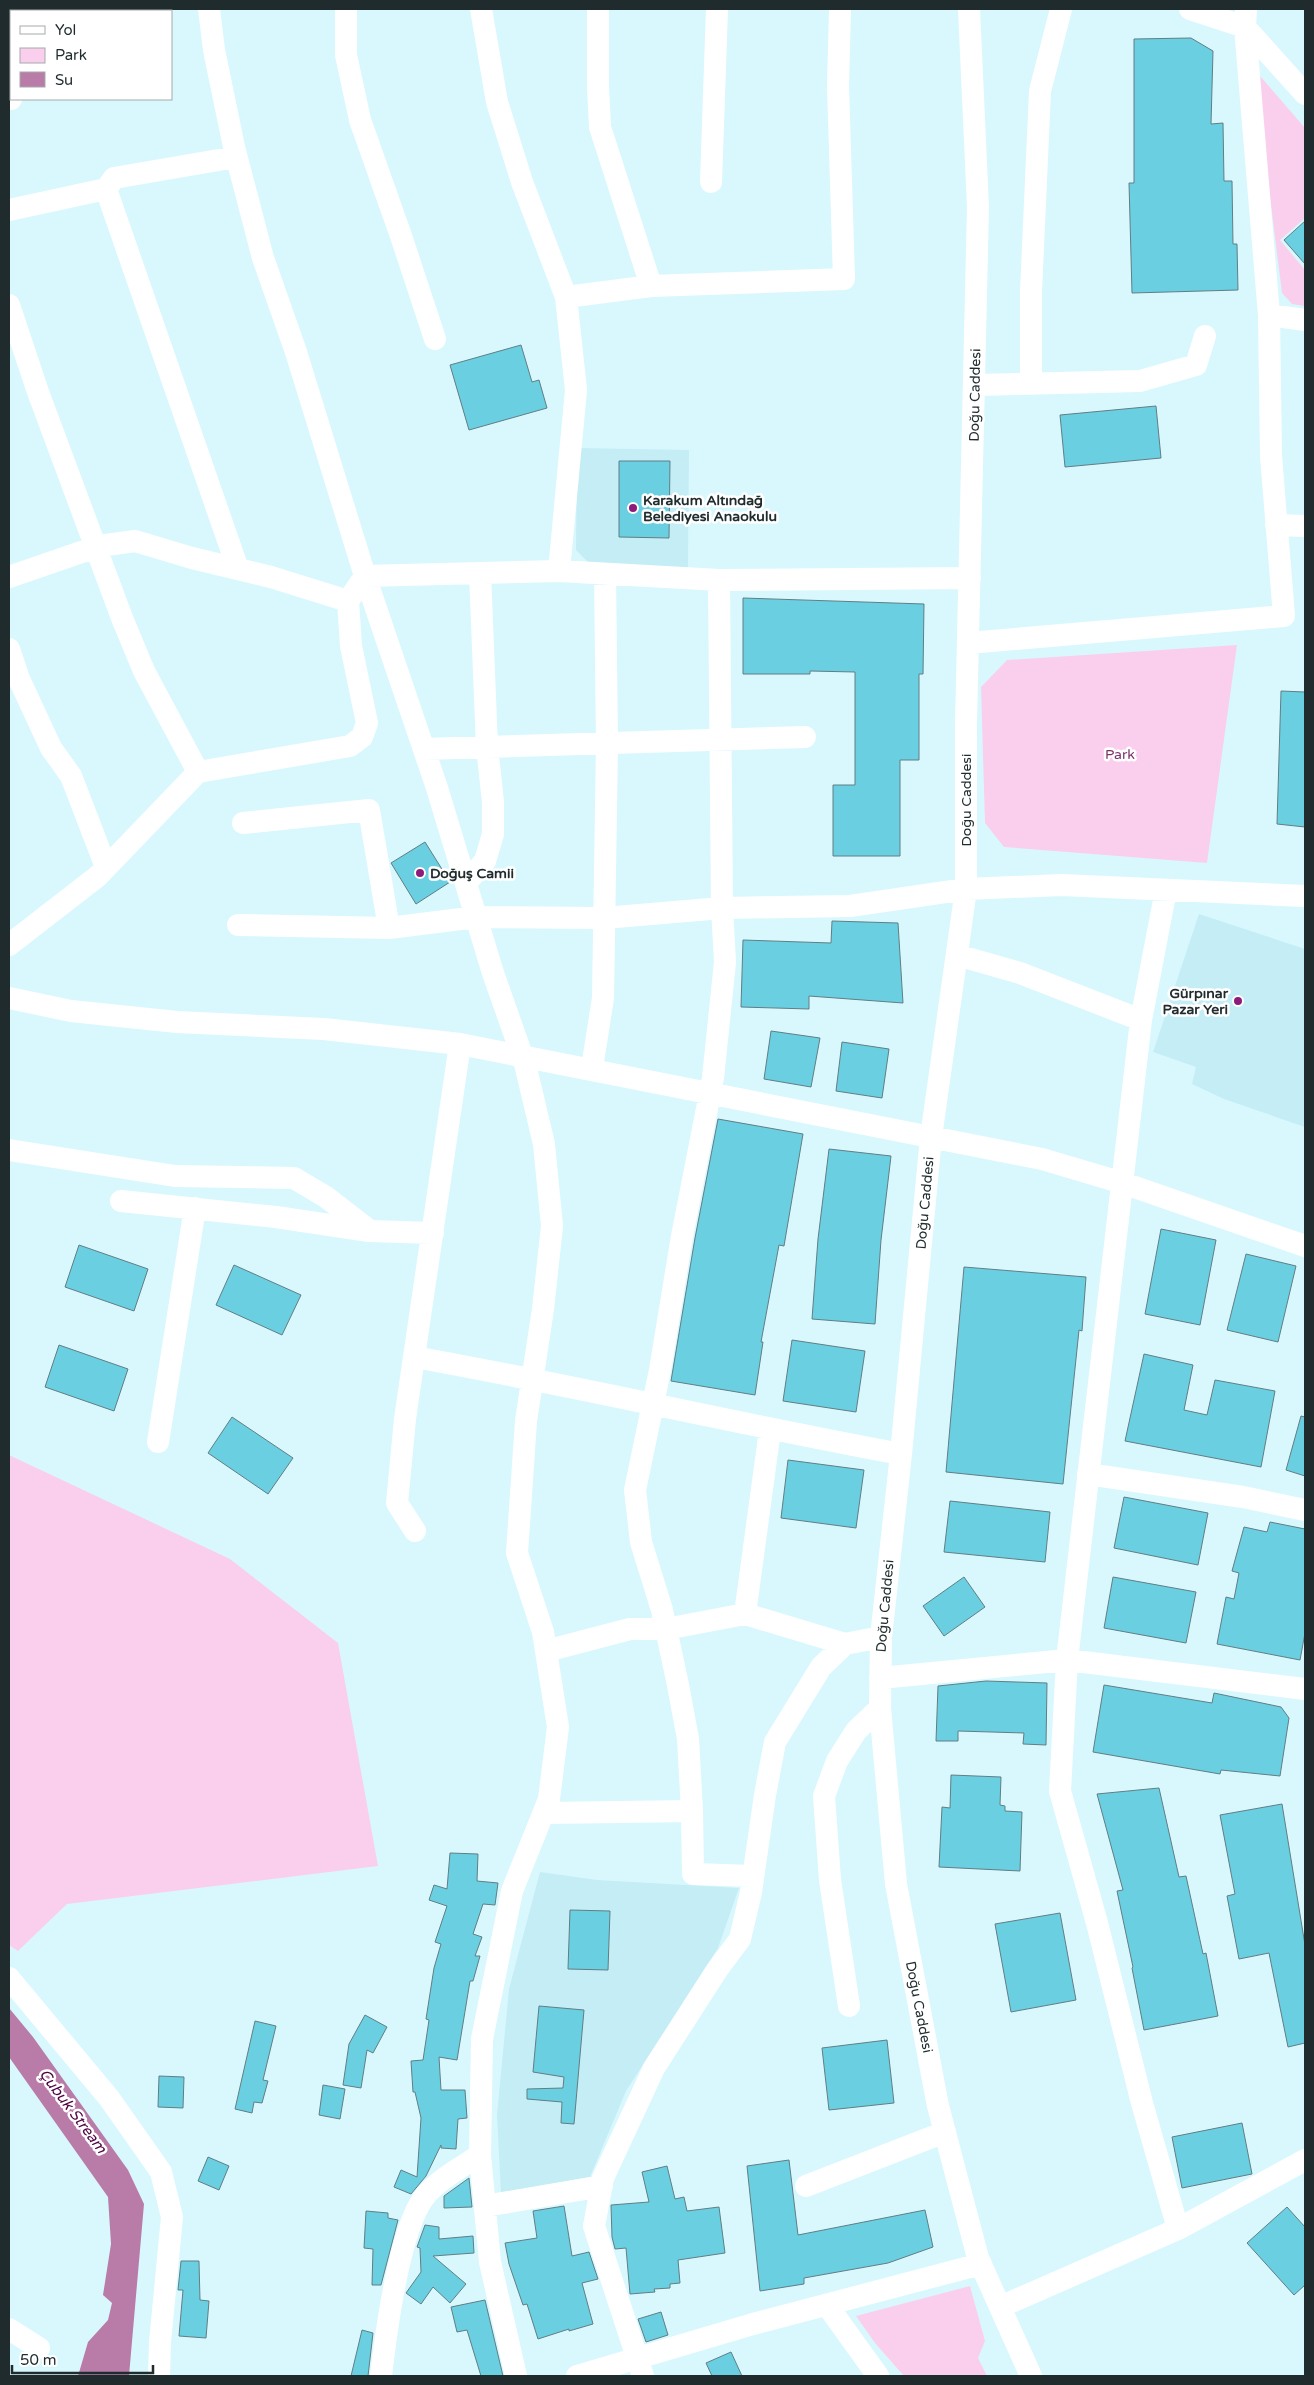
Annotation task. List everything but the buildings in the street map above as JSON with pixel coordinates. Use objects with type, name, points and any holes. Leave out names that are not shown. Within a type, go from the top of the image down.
[{"type":"street","points":[[210,9],[214,50],[236,157],[263,258],[296,352],[365,576],[424,749],[493,972],[522,1055],[544,1144],[552,1226],[526,1421],[517,1553],[543,1632],[558,1727],[549,1799],[512,1891],[482,2039],[480,2154],[490,2262],[516,2376]]},
{"type":"street","points":[[346,9],[346,55],[360,120],[435,339]]},
{"type":"street","points":[[481,9],[496,102],[522,182],[566,297],[576,390],[559,571]]},
{"type":"street","points":[[598,9],[600,126],[651,286]]},
{"type":"street","points":[[711,182],[717,9]]},
{"type":"street","points":[[566,297],[651,286],[844,279],[838,86],[840,9]]},
{"type":"street","name":"Doğu Caddesi","points":[[969,9],[978,208],[976,386],[968,643],[966,889],[931,1136],[901,1454],[881,1637],[880,1708],[896,1884],[938,2106],[981,2264],[1031,2376]]},
{"type":"street","points":[[1031,384],[1032,273],[1040,91],[1061,9]]},
{"type":"street","points":[[1190,9],[1245,18],[1305,94]]},
{"type":"street","points":[[968,643],[1284,616],[1271,456],[1269,315],[1245,18]]},
{"type":"street","points":[[9,210],[106,189],[114,178],[236,157]]},
{"type":"street","points":[[106,189],[238,569]]},
{"type":"street","points":[[9,305],[95,547],[144,671],[198,772]]},
{"type":"street","points":[[1269,315],[1305,320]]},
{"type":"street","points":[[976,386],[1140,381],[1196,365],[1205,336]]},
{"type":"street","points":[[1276,525],[1305,526]]},
{"type":"street","points":[[9,577],[95,547],[136,542],[348,601]]},
{"type":"street","points":[[365,576],[559,571],[719,580],[970,578]]},
{"type":"street","points":[[466,883],[485,861],[493,834],[493,802],[487,747],[480,573]]},
{"type":"street","points":[[592,1068],[603,998],[607,744],[605,574]]},
{"type":"street","points":[[9,945],[106,867],[198,772],[350,746],[362,737],[366,723],[351,646],[348,601],[365,576]]},
{"type":"street","points":[[719,580],[722,740],[722,908],[725,962],[711,1092],[682,1236],[653,1405],[635,1490],[641,1542],[666,1629],[688,1738],[693,1874],[753,1876]]},
{"type":"street","points":[[9,648],[19,679],[51,748],[71,776],[106,867]]},
{"type":"street","points":[[424,749],[805,737]]},
{"type":"street","points":[[243,823],[370,810],[390,928]]},
{"type":"street","points":[[238,925],[390,928],[477,917],[604,918],[722,908],[850,906],[966,889],[1062,885],[1305,896]]},
{"type":"street","points":[[1166,890],[1141,1020],[1067,1660],[1060,1791],[1097,1923],[1142,2103],[1178,2229]]},
{"type":"street","points":[[957,955],[1020,973],[1141,1020]]},
{"type":"street","points":[[9,998],[71,1011],[177,1022],[324,1029],[460,1044],[592,1068],[1042,1159],[1123,1183],[1305,1246]]},
{"type":"street","points":[[415,1531],[397,1504],[405,1419],[460,1044]]},
{"type":"street","points":[[9,1150],[175,1176],[294,1178],[326,1197],[370,1231]]},
{"type":"street","points":[[121,1202],[276,1217],[370,1231],[433,1234]]},
{"type":"street","points":[[158,1442],[195,1208]]},
{"type":"street","points":[[414,1357],[532,1378],[770,1430],[901,1454]]},
{"type":"street","points":[[745,1614],[770,1430]]},
{"type":"street","points":[[1088,1474],[1243,1497],[1305,1510]]},
{"type":"street","points":[[546,1651],[630,1629],[666,1629],[745,1614],[845,1644],[881,1637]]},
{"type":"street","points":[[640,2367],[594,2226],[602,2186],[654,2068],[717,1970],[740,1939],[776,1742],[821,1666],[845,1644]]},
{"type":"street","points":[[880,1678],[1067,1660],[1305,1689]]},
{"type":"street","points":[[849,2006],[830,1880],[824,1796],[837,1761],[856,1731],[880,1708]]},
{"type":"street","points":[[544,1813],[692,1810]]},
{"type":"street","points":[[9,1978],[109,2098],[161,2172],[172,2217],[160,2342],[159,2376]]},
{"type":"street","points":[[806,2186],[945,2132]]},
{"type":"street","points":[[381,2376],[387,2328],[407,2232],[425,2196],[450,2175],[480,2154]]},
{"type":"street","points":[[1000,2307],[1178,2229],[1305,2160]]},
{"type":"street","points":[[485,2206],[602,2186]]},
{"type":"street","points":[[577,2376],[640,2367],[827,2305],[981,2264]]},
{"type":"street","points":[[827,2305],[878,2376]]},
{"type":"street","points":[[9,2329],[39,2348]]},
{"type":"shaded area","name":"Karakum Altındağ Belediyesi Anaokulu","points":[[577,448],[689,450],[688,568],[590,564],[576,550]]},
{"type":"shaded area","name":"Gürpınar Pazar Yeri","points":[[1199,914],[1305,949],[1305,1127],[1224,1099],[1192,1084],[1196,1067],[1153,1052]]},
{"type":"shaded area","points":[[540,1872],[597,1880],[739,1888],[718,1948],[626,2091],[590,2177],[501,2193],[497,2115],[509,1989]]},
{"type":"green space","points":[[1260,76],[1305,128],[1305,218],[1280,240],[1305,270],[1305,306],[1292,304],[1282,293],[1255,77]]},
{"type":"green space","name":"Park","points":[[1237,645],[1207,863],[1004,847],[985,823],[981,687],[1007,660]]},
{"type":"green space","points":[[9,1455],[230,1559],[338,1643],[378,1866],[67,1904],[18,1951],[9,1945]]},
{"type":"green space","points":[[970,2286],[985,2341],[978,2358],[987,2376],[904,2376],[875,2343],[856,2316]]},
{"type":"water","name":"Çubuk Stream","points":[[9,2008],[33,2037],[128,2170],[144,2204],[129,2376],[78,2376],[88,2342],[108,2320],[112,2303],[103,2295],[111,2244],[108,2197],[9,2057]]},
{"type":"place","name":"Karakum Altındağ Belediyesi Anaokulu","points":[[633,508]]},
{"type":"place","name":"Doğuş Camii","points":[[420,873]]},
{"type":"place","name":"Gürpınar Pazar Yeri","points":[[1238,1001]]}]
